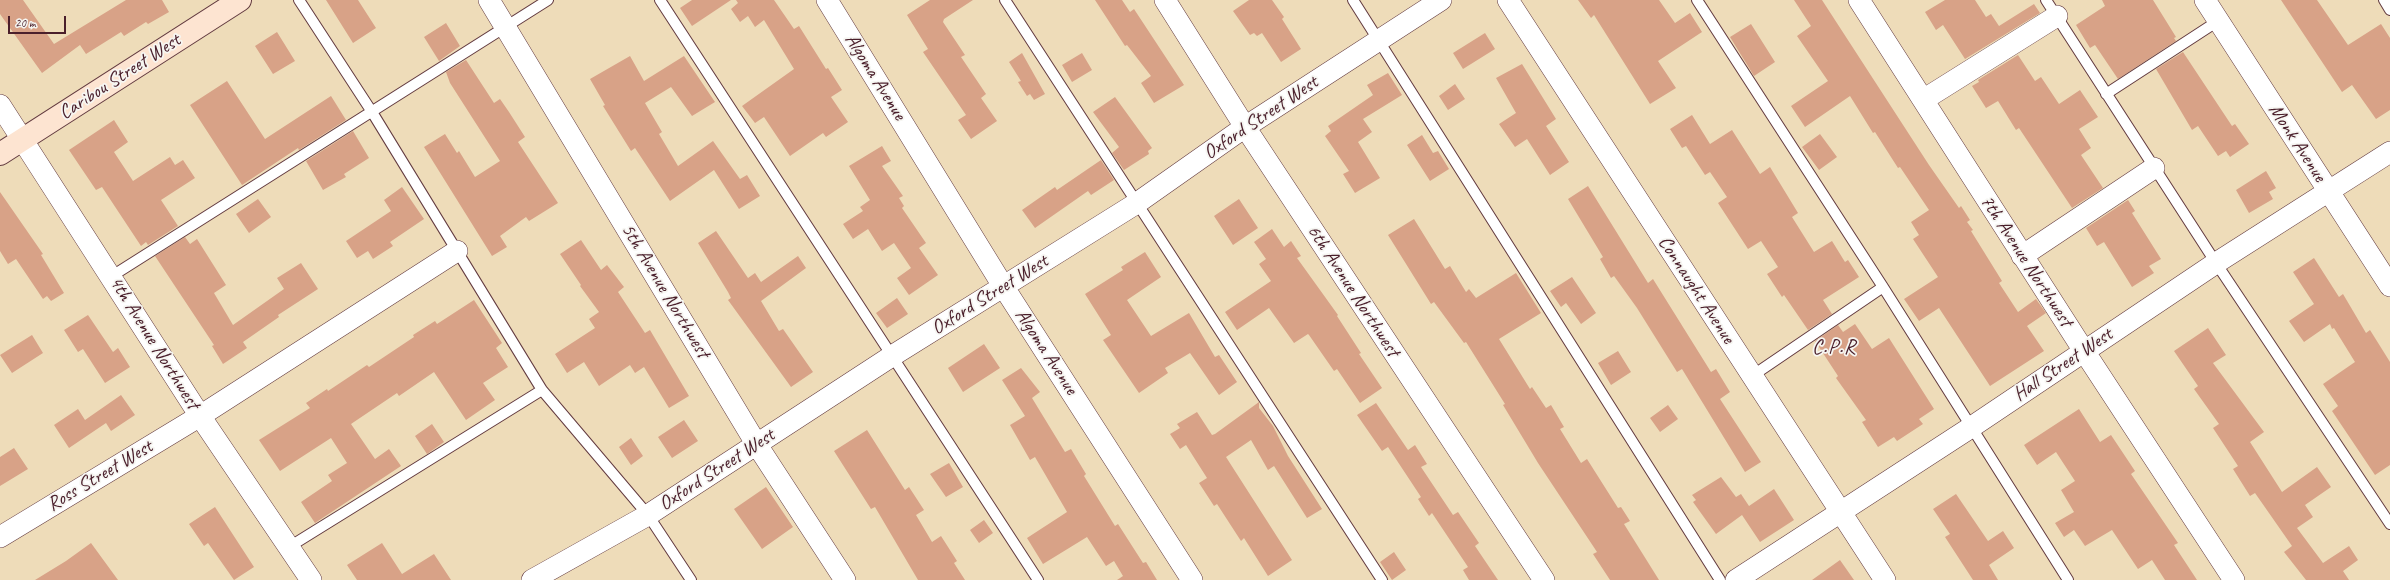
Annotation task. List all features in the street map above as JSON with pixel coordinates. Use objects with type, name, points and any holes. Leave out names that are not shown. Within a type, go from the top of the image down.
[{"type":"street","name":"Caribou Street West","points":[[0,154],[240,0]]},
{"type":"street","name":"5th Avenue Northwest","points":[[489,0],[507,27],[757,445],[845,580]]},
{"type":"street","name":"Algoma Avenue","points":[[827,0],[1003,286],[1192,580]]},
{"type":"street","name":"6th Avenue Northwest","points":[[1165,0],[1245,126],[1544,580]]},
{"type":"street","name":"Oxford Street West","points":[[532,580],[648,515],[892,356],[1137,203],[1245,126],[1440,0]]},
{"type":"street","name":"Connaught Avenue","points":[[1508,0],[1885,580]]},
{"type":"street","name":"7th Avenue Northwest","points":[[1859,0],[2022,256],[2234,580]]},
{"type":"street","name":"Monk Avenue","points":[[2205,0],[2390,286]]},
{"type":"street","points":[[1923,100],[2052,8]]},
{"type":"street","name":"4th Avenue Northwest","points":[[0,105],[112,276],[200,416],[310,580]]},
{"type":"street","name":"Hall Street West","points":[[1736,580],[1970,428],[2216,263],[2390,152]]},
{"type":"street","points":[[2022,256],[2154,168]]},
{"type":"street","name":"Ross Street West","points":[[0,537],[200,416],[457,251]]},
{"type":"lane","points":[[299,0],[372,112],[542,390],[648,515],[691,580]]},
{"type":"lane","points":[[112,276],[548,0]]},
{"type":"lane","points":[[660,0],[1038,580]]},
{"type":"lane","points":[[1005,0],[1382,580]]},
{"type":"lane","points":[[1352,0],[1379,40],[1720,580]]},
{"type":"lane","points":[[1698,0],[1883,287],[1970,428],[2068,580]]},
{"type":"lane","points":[[2384,0],[2390,10]]},
{"type":"lane","points":[[2052,8],[2216,263],[2390,524]]},
{"type":"lane","points":[[2106,94],[2218,21]]},
{"type":"lane","points":[[1752,376],[1883,287]]},
{"type":"lane","points":[[289,547],[542,390]]},
{"type":"building","points":[[0,0],[23,0],[54,44],[126,0],[162,0],[169,12],[148,24],[146,22],[124,36],[121,32],[86,54],[80,45],[42,73],[0,14]]},
{"type":"building","points":[[326,0],[358,0],[376,28],[353,43]]},
{"type":"building","points":[[692,0],[731,0],[692,26],[680,8]]},
{"type":"building","points":[[736,0],[774,0],[794,29],[799,26],[826,69],[828,68],[842,90],[831,97],[848,122],[826,137],[823,133],[790,156],[764,117],[755,123],[742,106],[794,69],[764,20],[755,27],[748,16],[740,22],[731,9],[738,3]]},
{"type":"building","points":[[930,0],[973,0],[944,19],[943,22],[965,55],[961,57],[986,94],[981,98],[997,121],[971,139],[958,120],[966,115],[923,52],[928,49],[907,15]]},
{"type":"building","points":[[1095,0],[1122,0],[1130,12],[1134,9],[1184,85],[1154,103],[1141,83],[1151,76],[1127,45],[1125,46]]},
{"type":"building","points":[[1249,0],[1272,0],[1284,17],[1282,19],[1301,49],[1281,62],[1262,33],[1257,36],[1254,33],[1250,35],[1233,11]]},
{"type":"building","points":[[1578,0],[1659,0],[1675,23],[1690,13],[1702,32],[1658,61],[1676,88],[1650,104],[1594,15],[1591,18]]},
{"type":"building","points":[[1794,0],[1822,0],[1929,165],[1959,208],[1961,206],[1970,220],[1967,222],[1973,230],[1971,231],[2002,281],[1999,283],[2018,312],[2036,299],[2046,313],[2027,326],[2044,351],[1990,386],[1939,308],[1919,321],[1904,299],[1938,277],[1913,239],[1919,235],[1911,222],[1929,210],[1900,167],[1898,168],[1875,132],[1873,133],[1850,96],[1805,127],[1791,106],[1828,81],[1797,36],[1811,26]]},
{"type":"building","points":[[1945,0],[1975,0],[1986,17],[1991,14],[1999,26],[2034,4],[2040,13],[1965,59],[1943,25],[1936,30],[1925,12]]},
{"type":"building","points":[[2102,0],[2153,0],[2176,37],[2174,38],[2176,41],[2118,79],[2095,45],[2090,48],[2076,25],[2105,6]]},
{"type":"building","points":[[2281,0],[2317,0],[2348,45],[2381,24],[2390,38],[2390,110],[2376,119],[2352,85],[2342,92]]},
{"type":"building","points":[[446,23],[460,46],[439,61],[424,37]]},
{"type":"building","points":[[1751,24],[1775,62],[1754,76],[1730,37]]},
{"type":"building","points":[[277,32],[295,61],[273,74],[255,46]]},
{"type":"building","points":[[1485,33],[1495,49],[1463,69],[1453,53]]},
{"type":"building","points":[[2183,52],[2232,126],[2235,124],[2249,144],[2230,157],[2226,151],[2218,156],[2198,126],[2192,130],[2156,69]]},
{"type":"building","points":[[1022,53],[1045,94],[1034,100],[1030,94],[1027,96],[1018,82],[1021,81],[1009,62]]},
{"type":"building","points":[[1082,53],[1092,70],[1072,82],[1062,65]]},
{"type":"building","points":[[2018,55],[2035,81],[2041,77],[2059,104],[2080,90],[2098,117],[2079,129],[2091,148],[2081,155],[2103,188],[2072,208],[2019,128],[2016,130],[1998,101],[1986,108],[1972,86],[1979,82],[1978,80]]},
{"type":"building","points":[[630,56],[644,81],[684,56],[715,102],[692,116],[671,87],[645,103],[662,132],[659,134],[678,166],[713,141],[740,179],[747,175],[760,196],[739,209],[714,170],[670,201],[635,148],[631,151],[603,106],[605,105],[590,79]]},
{"type":"building","points":[[466,60],[494,103],[500,99],[509,112],[525,137],[518,142],[558,203],[529,221],[526,217],[500,236],[507,247],[492,256],[424,147],[445,134],[457,153],[459,151],[475,177],[500,161],[450,83],[446,72]]},
{"type":"building","points":[[1522,64],[1556,119],[1546,126],[1569,162],[1550,175],[1527,139],[1515,147],[1499,124],[1516,113],[1496,78]]},
{"type":"building","points":[[1388,73],[1402,95],[1363,119],[1372,132],[1358,142],[1380,178],[1355,193],[1343,174],[1349,171],[1325,136],[1331,131],[1328,126],[1373,95],[1367,85]]},
{"type":"building","points":[[227,81],[265,139],[331,96],[346,120],[299,150],[298,148],[242,185],[190,105]]},
{"type":"building","points":[[1455,84],[1465,99],[1448,110],[1439,96]]},
{"type":"building","points":[[1115,97],[1152,148],[1148,151],[1149,154],[1124,170],[1112,153],[1119,147],[1093,112]]},
{"type":"building","points":[[1692,115],[1710,144],[1732,130],[1760,174],[1770,167],[1798,213],[1792,217],[1814,252],[1832,241],[1845,262],[1848,260],[1859,277],[1823,300],[1832,314],[1808,330],[1784,295],[1782,297],[1767,274],[1778,267],[1761,241],[1748,249],[1718,203],[1727,197],[1710,172],[1705,175],[1686,146],[1682,148],[1670,129]]},
{"type":"building","points":[[114,120],[128,142],[114,152],[133,181],[170,157],[175,165],[183,160],[195,178],[161,200],[178,226],[148,245],[146,242],[141,246],[102,187],[96,190],[69,150]]},
{"type":"building","points":[[353,131],[369,158],[344,174],[346,177],[323,190],[306,161]]},
{"type":"building","points":[[1820,134],[1837,157],[1819,170],[1802,147]]},
{"type":"building","points":[[1422,135],[1433,153],[1438,151],[1449,169],[1430,181],[1407,145]]},
{"type":"building","points":[[882,146],[891,161],[882,166],[903,196],[899,198],[904,206],[902,208],[926,243],[919,248],[938,275],[909,295],[897,278],[911,268],[894,243],[882,251],[868,229],[853,239],[843,224],[863,211],[860,207],[870,200],[849,166]]},
{"type":"building","points":[[1101,160],[1114,180],[1091,195],[1088,191],[1035,228],[1022,210],[1055,187],[1057,190]]},
{"type":"building","points":[[2266,171],[2276,188],[2269,192],[2273,199],[2249,213],[2236,190]]},
{"type":"building","points":[[1588,186],[1648,283],[1653,279],[1711,372],[1716,369],[1730,392],[1720,399],[1761,462],[1745,472],[1682,369],[1677,372],[1637,308],[1614,276],[1611,278],[1600,259],[1603,257],[1568,199]]},
{"type":"building","points":[[402,187],[424,219],[390,242],[393,246],[373,259],[368,251],[357,258],[346,241],[391,211],[384,200]]},
{"type":"building","points":[[0,192],[43,254],[41,255],[64,293],[51,301],[47,296],[43,299],[16,259],[8,264],[0,251]]},
{"type":"building","points":[[258,199],[271,217],[249,233],[236,214]]},
{"type":"building","points":[[1239,199],[1258,228],[1233,245],[1214,216]]},
{"type":"building","points":[[2128,200],[2135,211],[2132,213],[2161,259],[2149,266],[2154,273],[2132,287],[2104,242],[2097,246],[2086,228]]},
{"type":"building","points":[[1414,219],[1445,269],[1450,266],[1466,292],[1469,289],[1476,298],[1516,273],[1541,313],[1499,339],[1530,389],[1532,387],[1546,408],[1551,405],[1564,427],[1560,429],[1581,463],[1587,459],[1618,508],[1621,507],[1630,521],[1624,524],[1659,580],[1610,580],[1593,554],[1597,552],[1538,463],[1503,405],[1505,404],[1466,342],[1464,343],[1434,302],[1431,304],[1388,235]]},
{"type":"building","points":[[1272,229],[1284,247],[1291,241],[1301,256],[1297,258],[1338,315],[1337,316],[1361,353],[1359,354],[1382,388],[1360,403],[1337,369],[1334,371],[1308,334],[1294,343],[1269,308],[1237,330],[1225,312],[1271,281],[1259,264],[1266,259],[1254,242]]},
{"type":"building","points":[[716,231],[748,278],[755,273],[761,282],[798,256],[806,268],[761,301],[779,331],[783,329],[813,372],[791,387],[728,300],[731,298],[728,292],[698,243]]},
{"type":"building","points":[[185,237],[190,244],[197,239],[226,285],[214,293],[233,325],[284,289],[277,278],[301,263],[318,289],[278,315],[279,317],[243,342],[247,348],[223,364],[212,346],[214,345],[155,256]]},
{"type":"building","points":[[581,240],[601,270],[607,265],[624,287],[618,292],[645,333],[650,330],[689,396],[669,408],[644,367],[635,373],[630,365],[599,386],[584,362],[567,373],[555,354],[595,328],[589,319],[599,312],[580,286],[581,285],[560,254]]},
{"type":"building","points":[[1145,252],[1161,277],[1127,300],[1151,336],[1189,313],[1215,357],[1219,355],[1237,382],[1219,395],[1190,353],[1165,368],[1168,373],[1139,393],[1103,340],[1111,335],[1085,294],[1123,270],[1121,267]]},
{"type":"building","points":[[2314,258],[2339,297],[2343,294],[2366,333],[2370,330],[2390,362],[2390,465],[2375,475],[2332,411],[2338,406],[2323,384],[2355,362],[2330,324],[2304,342],[2289,321],[2314,304],[2293,272]]},
{"type":"building","points":[[1572,277],[1596,313],[1581,324],[1566,303],[1561,307],[1550,291]]},
{"type":"building","points":[[897,298],[908,314],[887,328],[876,313]]},
{"type":"building","points":[[474,300],[502,343],[496,348],[508,367],[483,383],[495,400],[466,420],[434,372],[399,396],[397,393],[351,424],[375,459],[389,449],[401,466],[315,523],[301,502],[332,481],[328,475],[347,463],[331,438],[280,471],[259,440],[310,408],[306,403],[327,389],[328,391],[367,365],[369,367],[414,337],[413,335],[435,321],[437,324]]},
{"type":"building","points":[[88,315],[113,352],[118,348],[130,367],[105,383],[83,349],[78,352],[64,330]]},
{"type":"building","points":[[1855,324],[1872,349],[1889,338],[1934,409],[1919,419],[1923,424],[1897,441],[1894,437],[1878,447],[1862,422],[1866,420],[1836,378],[1838,376],[1815,341],[1838,325],[1843,332]]},
{"type":"building","points":[[2208,328],[2226,355],[2213,363],[2264,432],[2250,442],[2282,492],[2317,467],[2331,487],[2305,505],[2313,517],[2297,528],[2323,563],[2349,546],[2358,560],[2343,571],[2349,580],[2306,580],[2284,552],[2292,546],[2255,493],[2250,496],[2233,469],[2238,466],[2213,428],[2219,424],[2194,389],[2198,386],[2174,351]]},
{"type":"building","points":[[32,335],[43,353],[12,373],[0,355]]},
{"type":"building","points":[[984,344],[1000,368],[963,392],[948,368]]},
{"type":"building","points":[[1618,351],[1631,372],[1611,385],[1598,363]]},
{"type":"building","points":[[1021,368],[1040,392],[1032,398],[1065,452],[1071,449],[1086,474],[1084,476],[1115,526],[1118,524],[1143,563],[1146,562],[1157,580],[1117,580],[1123,576],[1114,561],[1106,566],[1087,537],[1043,564],[1027,538],[1067,512],[1035,457],[1030,460],[1010,425],[1025,416],[1002,380]]},
{"type":"building","points":[[121,395],[135,415],[111,431],[106,423],[69,448],[54,425],[78,409],[85,420]]},
{"type":"building","points":[[1259,402],[1259,408],[1273,426],[1288,456],[1322,509],[1307,518],[1274,466],[1268,470],[1251,440],[1226,457],[1292,560],[1268,576],[1244,538],[1241,541],[1217,504],[1214,506],[1199,483],[1207,478],[1186,445],[1180,449],[1170,434],[1180,428],[1177,424],[1197,412],[1212,435],[1215,434]]},
{"type":"building","points":[[1376,403],[1408,450],[1415,445],[1427,464],[1421,467],[1453,515],[1458,512],[1479,543],[1475,546],[1498,580],[1469,580],[1463,570],[1468,567],[1432,513],[1429,516],[1418,499],[1421,497],[1388,447],[1382,451],[1357,415]]},
{"type":"building","points":[[1668,405],[1678,419],[1660,432],[1650,418]]},
{"type":"building","points":[[2079,409],[2100,442],[2111,435],[2135,471],[2131,474],[2178,543],[2174,545],[2197,580],[2165,580],[2152,560],[2138,569],[2112,530],[2085,546],[2074,530],[2064,537],[2055,523],[2074,512],[2061,490],[2075,481],[2056,452],[2037,465],[2024,445]]},
{"type":"building","points":[[684,420],[698,441],[672,458],[658,437]]},
{"type":"building","points":[[432,424],[444,442],[427,454],[415,436]]},
{"type":"building","points":[[867,430],[905,490],[909,487],[924,510],[916,515],[932,542],[941,536],[957,561],[954,563],[965,580],[918,580],[875,507],[871,509],[834,451]]},
{"type":"building","points":[[631,438],[643,456],[631,465],[619,447]]},
{"type":"building","points":[[14,448],[28,469],[0,486],[0,457]]},
{"type":"building","points":[[949,463],[963,487],[946,497],[930,474]]},
{"type":"building","points":[[1721,477],[1736,497],[1741,494],[1749,506],[1774,489],[1794,520],[1760,542],[1742,515],[1716,534],[1693,502],[1696,500],[1692,495]]},
{"type":"building","points":[[766,487],[793,527],[762,549],[734,509]]},
{"type":"building","points":[[1956,494],[1988,541],[2003,531],[2014,548],[1989,565],[1998,580],[1973,580],[1945,537],[1950,534],[1933,509]]},
{"type":"building","points":[[215,507],[254,567],[234,580],[208,543],[204,546],[189,524]]},
{"type":"building","points":[[984,520],[993,533],[979,543],[970,530]]},
{"type":"building","points":[[91,543],[118,580],[35,580],[66,561]]},
{"type":"building","points":[[382,543],[402,574],[434,554],[451,580],[357,580],[347,565]]},
{"type":"building","points":[[1394,552],[1406,570],[1392,580],[1380,562]]},
{"type":"building","points":[[1840,560],[1854,580],[1812,580]]},
{"type":"district","name":"C.P.R","points":[[1834,347]]}]
